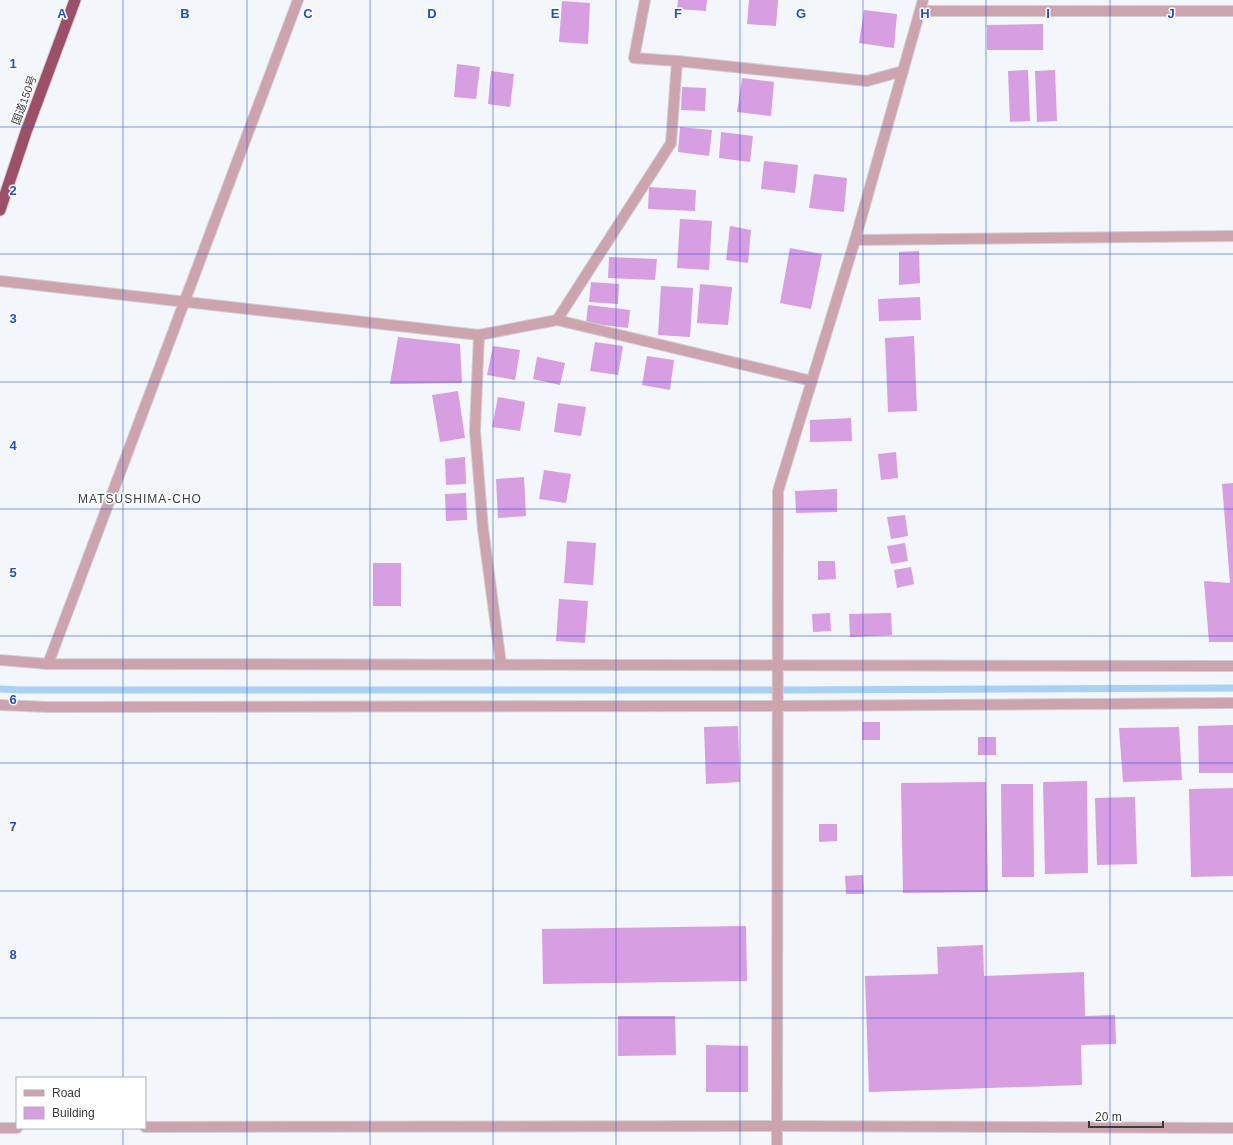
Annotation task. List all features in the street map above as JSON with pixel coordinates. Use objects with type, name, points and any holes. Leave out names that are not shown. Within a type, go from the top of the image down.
[{"type":"highway","name":"国道150号","points":[[0,210],[26,132],[75,0]]},
{"type":"street","points":[[48,664],[186,301],[298,0]]},
{"type":"street","points":[[645,0],[634,58],[678,61],[867,81],[904,72]]},
{"type":"street","points":[[777,1145],[779,701],[778,491],[855,240],[904,72],[923,0]]},
{"type":"street","points":[[921,11],[1233,11]]},
{"type":"street","points":[[557,320],[670,143],[678,61]]},
{"type":"street","points":[[855,240],[1233,236]]},
{"type":"street","points":[[0,281],[479,335],[557,320],[812,381]]},
{"type":"street","points":[[479,335],[475,431],[483,529],[501,664]]},
{"type":"street","points":[[0,660],[48,664],[1233,666]]},
{"type":"street","points":[[0,705],[48,707],[779,701],[1233,703]]},
{"type":"street","points":[[146,1127],[777,1126],[1233,1128]]},
{"type":"street","points":[[0,1128],[16,1128]]},
{"type":"building","points":[[678,0],[707,0],[706,11],[677,9]]},
{"type":"building","points":[[749,0],[778,0],[776,26],[747,24]]},
{"type":"building","points":[[562,1],[590,3],[588,44],[559,42]]},
{"type":"building","points":[[864,10],[897,14],[894,48],[859,43]]},
{"type":"building","points":[[1043,24],[1043,50],[987,50],[987,25]]},
{"type":"building","points":[[457,64],[480,67],[476,99],[454,97]]},
{"type":"building","points":[[1028,70],[1030,121],[1010,122],[1008,71]]},
{"type":"building","points":[[1055,70],[1057,121],[1037,122],[1035,71]]},
{"type":"building","points":[[491,71],[514,74],[510,107],[488,104]]},
{"type":"building","points":[[742,78],[774,82],[771,116],[737,112]]},
{"type":"building","points":[[682,87],[706,88],[705,111],[681,110]]},
{"type":"building","points":[[680,127],[712,130],[709,156],[678,152]]},
{"type":"building","points":[[721,132],[753,136],[750,162],[719,158]]},
{"type":"building","points":[[764,161],[798,165],[795,193],[761,189]]},
{"type":"building","points":[[814,174],[847,178],[844,212],[809,208]]},
{"type":"building","points":[[649,187],[696,190],[695,211],[648,209]]},
{"type":"building","points":[[680,219],[712,221],[709,270],[677,268]]},
{"type":"building","points":[[730,226],[751,230],[748,263],[726,260]]},
{"type":"building","points":[[790,248],[822,254],[811,309],[780,303]]},
{"type":"building","points":[[919,251],[920,283],[899,285],[899,252]]},
{"type":"building","points":[[609,257],[657,259],[655,280],[608,278]]},
{"type":"building","points":[[591,282],[619,284],[618,304],[589,302]]},
{"type":"building","points":[[700,284],[732,287],[728,325],[697,323]]},
{"type":"building","points":[[661,286],[693,288],[690,337],[658,335]]},
{"type":"building","points":[[920,297],[921,320],[879,321],[878,299]]},
{"type":"building","points":[[588,305],[630,310],[628,328],[586,323]]},
{"type":"building","points":[[914,336],[917,411],[888,412],[885,338]]},
{"type":"building","points":[[398,337],[460,344],[462,383],[390,384]]},
{"type":"building","points":[[595,342],[623,346],[618,375],[590,371]]},
{"type":"building","points":[[493,346],[520,350],[515,380],[487,375]]},
{"type":"building","points":[[647,356],[674,360],[670,390],[642,385]]},
{"type":"building","points":[[537,357],[565,363],[560,385],[533,379]]},
{"type":"building","points":[[458,391],[465,438],[440,442],[432,395]]},
{"type":"building","points":[[498,397],[525,402],[520,431],[492,427]]},
{"type":"building","points":[[558,403],[586,407],[581,436],[554,432]]},
{"type":"building","points":[[851,418],[852,441],[810,442],[810,420]]},
{"type":"building","points":[[896,452],[898,478],[881,480],[878,454]]},
{"type":"building","points":[[465,457],[466,484],[446,485],[445,459]]},
{"type":"building","points":[[544,470],[571,474],[566,503],[539,499]]},
{"type":"building","points":[[524,477],[526,516],[498,518],[496,479]]},
{"type":"building","points":[[1233,483],[1233,642],[1209,642],[1204,581],[1230,583],[1222,484]]},
{"type":"building","points":[[837,489],[837,512],[796,513],[795,491]]},
{"type":"building","points":[[466,493],[467,520],[446,521],[445,494]]},
{"type":"building","points":[[905,515],[908,536],[891,539],[887,517]]},
{"type":"building","points":[[567,541],[596,543],[593,585],[564,583]]},
{"type":"building","points":[[905,543],[908,561],[891,564],[887,546]]},
{"type":"building","points":[[818,561],[835,561],[836,579],[818,580]]},
{"type":"building","points":[[373,563],[401,563],[401,606],[373,606]]},
{"type":"building","points":[[911,567],[914,584],[897,588],[894,570]]},
{"type":"building","points":[[559,599],[588,601],[585,643],[556,641]]},
{"type":"building","points":[[830,613],[831,631],[813,632],[812,614]]},
{"type":"building","points":[[891,613],[892,635],[850,637],[849,614]]},
{"type":"building","points":[[862,722],[880,722],[880,740],[862,740]]},
{"type":"building","points":[[1233,725],[1233,773],[1199,773],[1198,726]]},
{"type":"building","points":[[738,726],[740,782],[706,784],[704,727]]},
{"type":"building","points":[[1179,727],[1182,780],[1123,782],[1119,728]]},
{"type":"building","points":[[978,737],[996,737],[996,755],[978,755]]},
{"type":"building","points":[[1087,781],[1088,873],[1045,874],[1043,782]]},
{"type":"building","points":[[986,782],[988,892],[903,893],[901,783]]},
{"type":"building","points":[[1001,784],[1033,784],[1034,877],[1002,877]]},
{"type":"building","points":[[1233,788],[1233,876],[1191,877],[1189,789]]},
{"type":"building","points":[[1135,797],[1137,864],[1097,865],[1095,798]]},
{"type":"building","points":[[819,824],[837,824],[837,841],[819,842]]},
{"type":"building","points":[[863,875],[864,894],[846,894],[845,876]]},
{"type":"building","points":[[746,926],[747,981],[543,984],[542,929]]},
{"type":"building","points":[[983,945],[984,976],[1084,972],[1085,1016],[1115,1015],[1116,1044],[1081,1045],[1082,1085],[869,1092],[865,976],[938,974],[937,947]]},
{"type":"building","points":[[618,1016],[675,1016],[676,1055],[618,1056]]},
{"type":"building","points":[[706,1045],[748,1046],[748,1092],[706,1092]]},
{"type":"waterway","points":[[0,689],[789,690],[1233,688]]},
{"type":"district","name":"MATSUSHIMA-CHO","points":[[140,499]]}]
